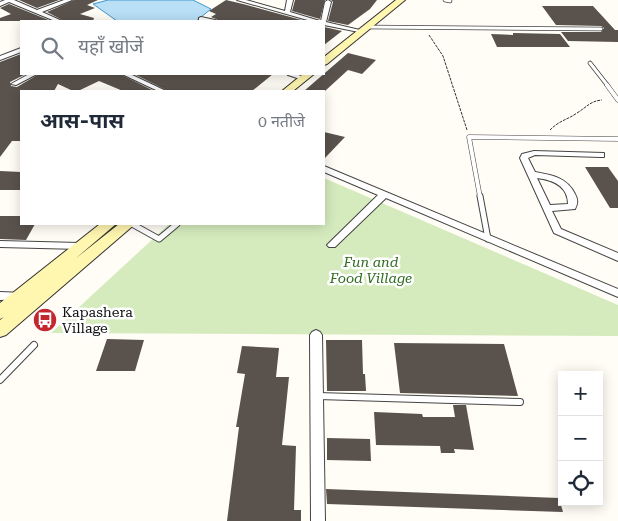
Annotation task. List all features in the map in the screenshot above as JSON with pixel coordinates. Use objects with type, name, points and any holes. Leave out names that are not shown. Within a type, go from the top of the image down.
[{"type":"main road","points":[[325,52],[362,30],[391,0]]},
{"type":"main road","points":[[325,61],[401,0]]},
{"type":"main road","points":[[277,90],[299,75]]},
{"type":"main road","points":[[288,90],[299,75]]},
{"type":"main road","points":[[0,312],[108,225]]},
{"type":"main road","points":[[0,330],[127,225]]},
{"type":"street","points":[[0,4],[9,0],[57,20]]},
{"type":"street","points":[[36,12],[69,0]]},
{"type":"street","points":[[240,0],[313,20]]},
{"type":"street","points":[[287,13],[290,0]]},
{"type":"street","points":[[325,20],[328,2]]},
{"type":"street","points":[[201,18],[209,20]]},
{"type":"street","points":[[325,23],[362,30]]},
{"type":"street","points":[[0,58],[20,50]]},
{"type":"street","points":[[14,84],[32,75]]},
{"type":"street","points":[[127,75],[161,90]]},
{"type":"street","points":[[601,155],[529,154],[524,158],[556,231],[618,256]]},
{"type":"street","points":[[325,169],[618,293]]},
{"type":"street","points":[[531,174],[558,180],[568,186],[574,203],[572,207],[547,208]]},
{"type":"street","points":[[332,245],[384,195]]},
{"type":"street","points":[[0,244],[80,246]]},
{"type":"street","points":[[0,296],[20,296]]},
{"type":"street","points":[[316,335],[318,521]]},
{"type":"lane","points":[[444,0],[450,1]]},
{"type":"lane","points":[[362,30],[601,29]]},
{"type":"lane","points":[[590,63],[618,100]]},
{"type":"lane","points":[[488,239],[469,137],[618,139]]},
{"type":"lane","points":[[134,225],[159,239],[176,225]]},
{"type":"lane","points":[[0,380],[34,345]]},
{"type":"lane","points":[[318,396],[520,402]]},
{"type":"path","points":[[424,34],[432,36],[443,56],[469,137]]},
{"type":"path","points":[[545,139],[557,123],[568,116],[576,114],[592,101],[602,100]]},
{"type":"green space","name":"Fun and Food Village","points":[[325,178],[618,305],[618,336],[51,333],[168,225],[325,225]]},
{"type":"water","points":[[108,0],[193,0],[211,9],[197,20],[116,20],[93,4]]},
{"type":"building","points":[[19,0],[59,0],[37,8]]},
{"type":"building","points":[[74,0],[98,0],[87,5],[95,8],[80,14],[94,18],[93,20],[62,20],[47,12]]},
{"type":"building","points":[[226,0],[301,20],[217,20],[211,17],[216,14],[209,11]]},
{"type":"building","points":[[295,0],[325,0],[320,19],[292,11]]},
{"type":"building","points":[[331,0],[377,0],[370,9],[348,25],[328,21],[333,2]]},
{"type":"building","points":[[9,4],[49,20],[0,21],[0,18],[11,14],[0,8]]},
{"type":"building","points":[[542,6],[593,6],[615,30],[618,30],[618,42],[568,41],[561,32],[601,32],[604,28],[601,26],[556,25]]},
{"type":"building","points":[[325,27],[342,31],[325,44]]},
{"type":"building","points":[[513,33],[560,34],[570,47],[497,47],[491,34],[513,35]]},
{"type":"building","points":[[348,53],[376,60],[362,74],[348,70],[325,91],[305,90],[325,75],[325,73]]},
{"type":"building","points":[[20,54],[20,75],[24,75],[10,82],[11,86],[17,87],[37,75],[122,75],[152,90],[121,90],[99,81],[80,90],[71,90],[58,84],[55,90],[20,90],[20,141],[12,141],[0,157],[0,62]]},
{"type":"building","points":[[136,75],[272,75],[253,90],[166,90]]},
{"type":"building","points":[[325,132],[345,137],[325,158]]},
{"type":"building","points":[[585,167],[608,167],[618,181],[618,208],[610,208]]},
{"type":"building","points":[[0,171],[20,172],[20,190],[0,190]]},
{"type":"building","points":[[0,216],[20,216],[20,225],[34,225],[26,240],[0,239]]},
{"type":"building","points":[[107,339],[144,340],[135,371],[96,371]]},
{"type":"building","points":[[326,340],[362,340],[363,374],[365,374],[366,391],[327,391]]},
{"type":"building","points":[[394,343],[504,344],[518,396],[400,393]]},
{"type":"building","points":[[242,346],[279,348],[276,377],[289,377],[282,445],[296,446],[294,510],[301,510],[301,521],[227,521],[239,427],[236,427],[245,374],[237,373]]},
{"type":"building","points":[[453,405],[466,405],[474,450],[454,449],[455,453],[441,453],[440,446],[376,445],[374,412],[422,414],[423,417],[455,417]]},
{"type":"building","points":[[327,438],[370,439],[371,461],[327,460]]},
{"type":"building","points":[[326,489],[558,498],[558,506],[561,506],[563,512],[327,504]]},
{"type":"place","name":"Kapashera Village","points":[[45,320]]}]
